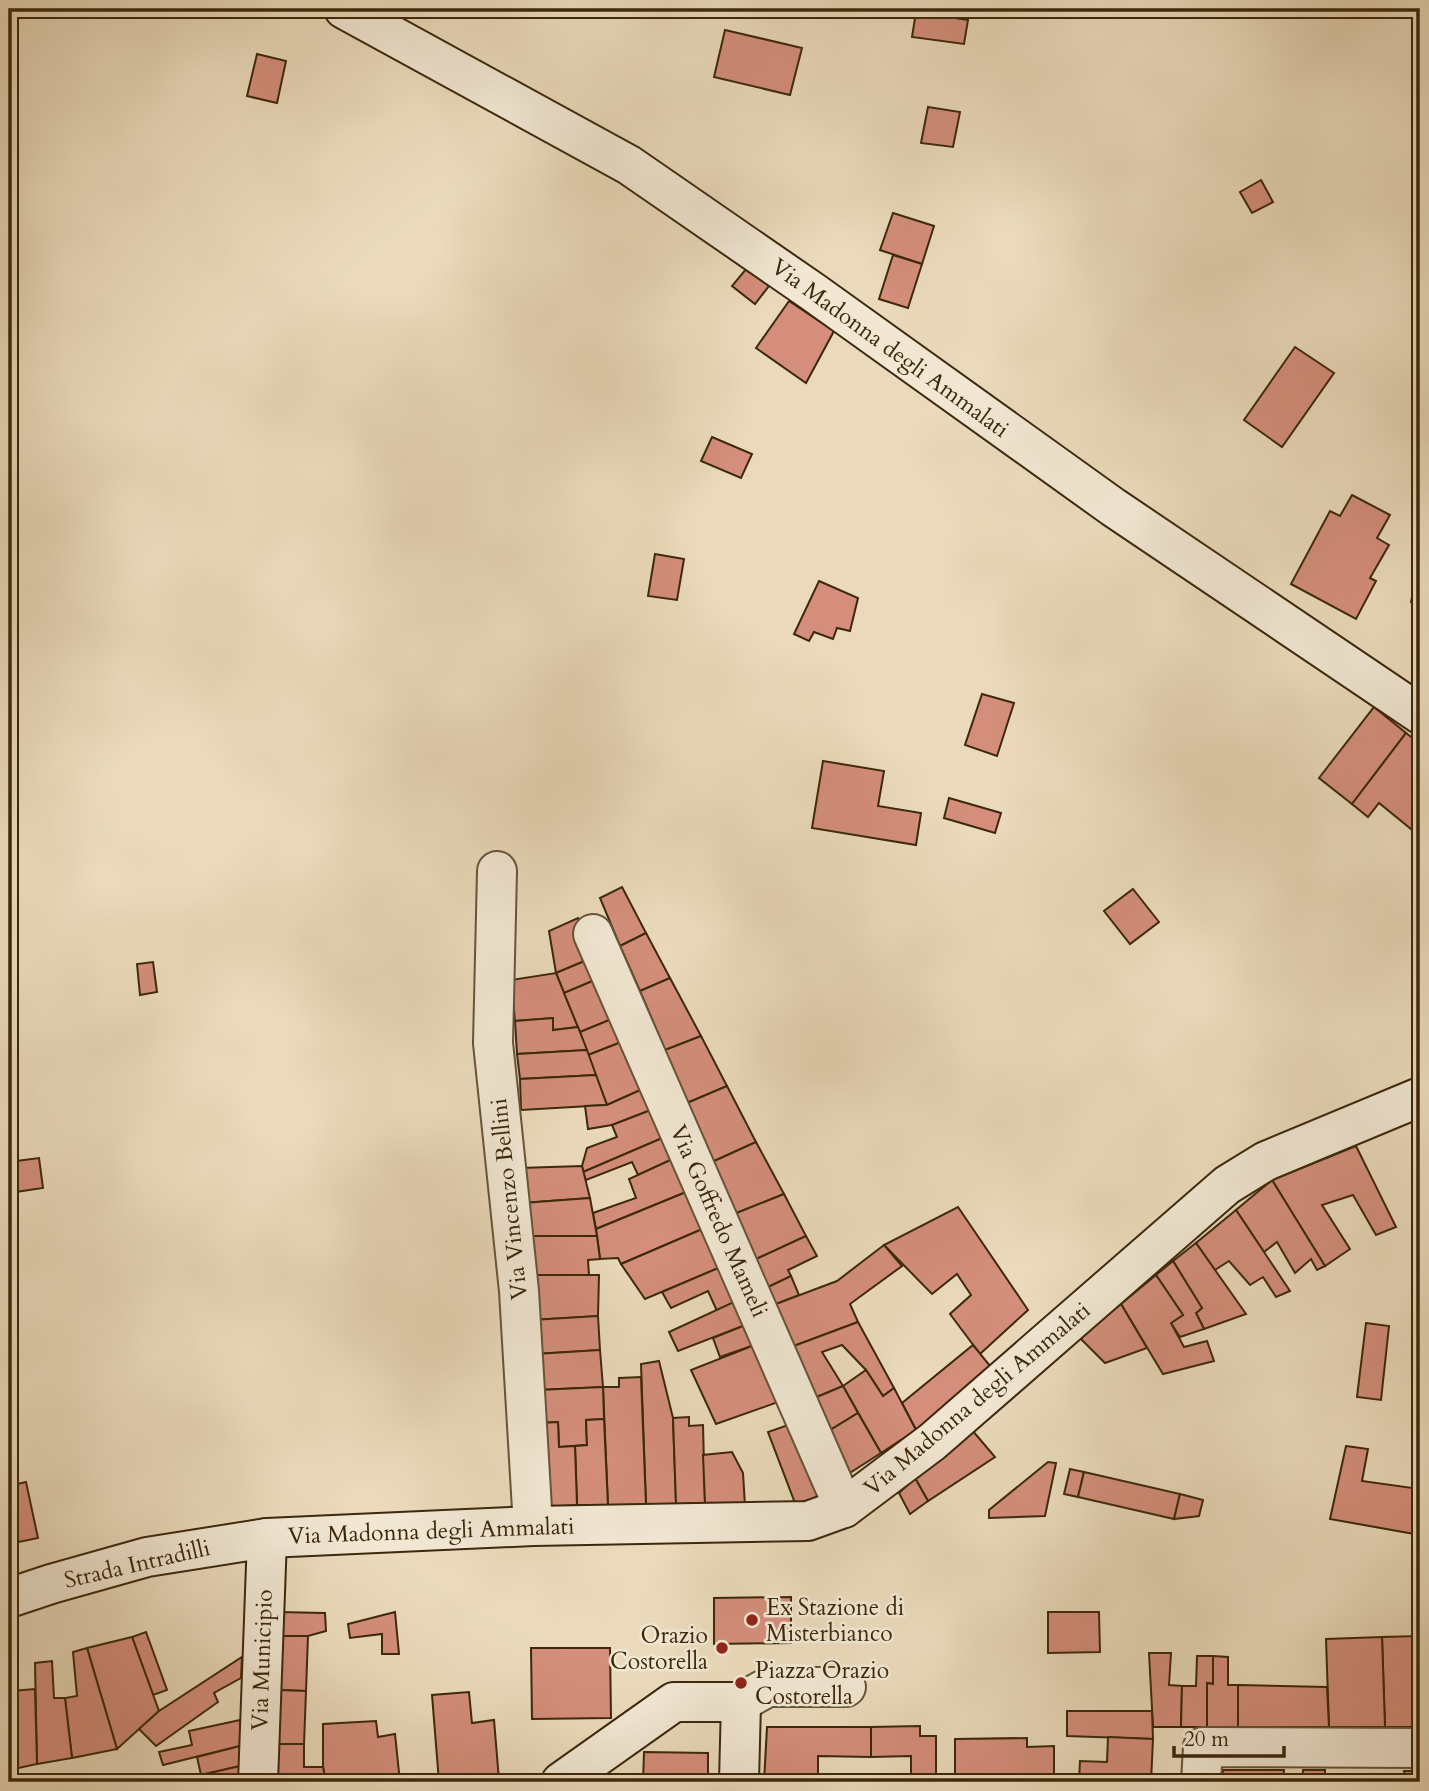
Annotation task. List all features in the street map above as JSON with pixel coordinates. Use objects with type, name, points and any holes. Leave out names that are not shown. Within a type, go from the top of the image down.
[{"type":"street","name":"Via Madonna degli Ammalati","points":[[344,9],[629,165],[824,299],[1113,507],[1420,714]]},
{"type":"street","name":"Via Vincenzo Bellini","points":[[497,871],[493,1043],[519,1291],[533,1526]]},
{"type":"street","name":"Via Goffredo Mameli","points":[[593,934],[844,1508]]},
{"type":"street","name":"Via Madonna degli Ammalati","points":[[267,1538],[533,1526],[808,1521],[844,1508],[932,1442],[1227,1185],[1266,1161],[1420,1097]]},
{"type":"street","name":"Strada Intradilli","points":[[9,1598],[147,1557],[267,1538]]},
{"type":"street","name":"Via Municipio","points":[[258,1782],[267,1538]]},
{"type":"street","points":[[739,1782],[741,1720],[768,1688],[846,1687]]},
{"type":"street","points":[[561,1782],[674,1702],[741,1720]]},
{"type":"street","points":[[1202,1764],[1420,1748]]},
{"type":"building","points":[[916,12],[968,20],[964,44],[912,37]]},
{"type":"building","points":[[725,30],[802,48],[790,95],[714,77]]},
{"type":"building","points":[[257,54],[286,61],[277,103],[247,96]]},
{"type":"building","points":[[928,107],[960,112],[953,147],[921,143]]},
{"type":"building","points":[[1261,180],[1273,202],[1252,213],[1240,192]]},
{"type":"building","points":[[893,213],[934,226],[922,264],[880,250]]},
{"type":"building","points":[[893,255],[922,264],[908,308],[879,299]]},
{"type":"building","points":[[746,269],[769,286],[755,304],[732,286]]},
{"type":"building","points":[[789,301],[834,331],[806,383],[756,348]]},
{"type":"building","points":[[1295,347],[1334,373],[1282,447],[1244,420]]},
{"type":"building","points":[[712,437],[752,454],[741,478],[701,461]]},
{"type":"building","points":[[1352,495],[1390,515],[1377,538],[1389,545],[1370,578],[1376,581],[1356,619],[1291,584],[1330,511],[1340,516]]},
{"type":"building","points":[[655,554],[684,559],[677,600],[648,596]]},
{"type":"building","points":[[1420,561],[1420,604],[1411,602]]},
{"type":"building","points":[[819,581],[858,598],[850,631],[837,628],[833,639],[814,632],[809,641],[794,634]]},
{"type":"building","points":[[982,694],[1014,703],[997,756],[965,745]]},
{"type":"building","points":[[1374,707],[1406,733],[1352,804],[1319,778]]},
{"type":"building","points":[[1406,733],[1420,744],[1420,818],[1411,829],[1379,803],[1368,817],[1352,804]]},
{"type":"building","points":[[823,761],[884,771],[878,806],[921,813],[916,845],[812,828]]},
{"type":"building","points":[[949,798],[1001,813],[995,833],[944,818]]},
{"type":"building","points":[[622,887],[646,933],[620,946],[600,898]]},
{"type":"building","points":[[1133,889],[1159,922],[1130,944],[1104,911]]},
{"type":"building","points":[[578,918],[594,957],[556,973],[549,931]]},
{"type":"building","points":[[646,933],[670,978],[640,991],[620,946]]},
{"type":"building","points":[[594,957],[602,977],[564,993],[556,973]]},
{"type":"building","points":[[153,962],[157,992],[140,995],[137,964]]},
{"type":"building","points":[[556,973],[578,1027],[553,1030],[553,1018],[515,1021],[511,980]]},
{"type":"building","points":[[602,977],[619,1016],[580,1032],[564,993]]},
{"type":"building","points":[[670,978],[701,1036],[665,1050],[640,991]]},
{"type":"building","points":[[619,1016],[629,1039],[588,1055],[580,1032]]},
{"type":"building","points":[[553,1018],[553,1030],[578,1027],[587,1050],[517,1054],[515,1021]]},
{"type":"building","points":[[701,1036],[727,1086],[687,1103],[665,1050]]},
{"type":"building","points":[[629,1039],[647,1087],[607,1105],[588,1055]]},
{"type":"building","points":[[587,1050],[596,1075],[520,1079],[517,1054]]},
{"type":"building","points":[[596,1075],[607,1105],[521,1110],[520,1079]]},
{"type":"building","points":[[727,1086],[756,1142],[712,1162],[687,1103]]},
{"type":"building","points":[[647,1087],[656,1108],[612,1125],[588,1129],[585,1106],[607,1105]]},
{"type":"building","points":[[656,1108],[667,1136],[583,1172],[587,1148],[617,1137],[612,1125]]},
{"type":"building","points":[[667,1136],[677,1157],[638,1175],[632,1162],[586,1180],[583,1172]]},
{"type":"building","points":[[756,1142],[784,1194],[734,1214],[712,1162]]},
{"type":"building","points":[[1356,1146],[1396,1227],[1376,1235],[1353,1195],[1322,1205],[1350,1249],[1325,1266],[1272,1180]]},
{"type":"building","points":[[677,1157],[691,1190],[596,1229],[593,1213],[636,1198],[629,1179]]},
{"type":"building","points":[[39,1158],[43,1188],[9,1193],[9,1162]]},
{"type":"building","points":[[582,1166],[590,1198],[523,1203],[520,1168]]},
{"type":"building","points":[[1272,1180],[1325,1266],[1317,1270],[1311,1259],[1295,1273],[1277,1242],[1264,1252],[1236,1210]]},
{"type":"building","points":[[691,1190],[707,1227],[621,1264],[618,1258],[600,1259],[596,1229]]},
{"type":"building","points":[[784,1194],[806,1236],[754,1260],[734,1214]]},
{"type":"building","points":[[590,1198],[597,1236],[526,1236],[523,1203]]},
{"type":"building","points":[[958,1207],[1028,1310],[980,1354],[950,1314],[971,1295],[957,1274],[932,1294],[884,1245]]},
{"type":"building","points":[[1236,1210],[1290,1291],[1276,1297],[1263,1277],[1250,1285],[1229,1261],[1215,1270],[1196,1243]]},
{"type":"building","points":[[707,1227],[723,1266],[645,1299],[621,1264]]},
{"type":"building","points":[[526,1236],[597,1236],[600,1259],[588,1260],[589,1275],[529,1275]]},
{"type":"building","points":[[806,1236],[817,1256],[788,1270],[791,1276],[766,1288],[754,1260]]},
{"type":"building","points":[[1196,1243],[1246,1314],[1204,1329],[1196,1313],[1202,1308],[1173,1261]]},
{"type":"building","points":[[884,1245],[902,1266],[850,1304],[858,1322],[791,1347],[773,1305],[837,1281]]},
{"type":"building","points":[[1173,1261],[1202,1308],[1196,1313],[1204,1329],[1180,1337],[1171,1323],[1183,1315],[1156,1275]]},
{"type":"building","points":[[723,1266],[738,1300],[717,1311],[708,1291],[671,1308],[662,1292]]},
{"type":"building","points":[[529,1275],[599,1275],[598,1316],[532,1320]]},
{"type":"building","points":[[1156,1275],[1183,1315],[1171,1323],[1184,1347],[1207,1341],[1214,1361],[1163,1374],[1121,1304]]},
{"type":"building","points":[[791,1276],[799,1295],[773,1305],[766,1288]]},
{"type":"building","points":[[738,1300],[748,1324],[678,1351],[669,1332]]},
{"type":"building","points":[[1121,1304],[1147,1348],[1105,1363],[1080,1338]]},
{"type":"building","points":[[598,1316],[600,1350],[535,1354],[532,1320]]},
{"type":"building","points":[[858,1322],[894,1388],[883,1396],[866,1370],[842,1345],[822,1352],[843,1386],[812,1399],[791,1347]]},
{"type":"building","points":[[1366,1323],[1389,1326],[1381,1400],[1357,1397]]},
{"type":"building","points":[[748,1324],[757,1344],[720,1357],[713,1338]]},
{"type":"building","points":[[757,1344],[781,1401],[716,1424],[691,1370]]},
{"type":"building","points":[[973,1345],[991,1367],[916,1430],[902,1403]]},
{"type":"building","points":[[600,1350],[603,1387],[538,1390],[535,1354]]},
{"type":"building","points":[[659,1361],[673,1418],[676,1504],[646,1505],[641,1364]]},
{"type":"building","points":[[866,1370],[883,1396],[894,1388],[916,1430],[881,1453],[843,1386]]},
{"type":"building","points":[[641,1377],[646,1505],[608,1506],[603,1387],[619,1387],[619,1378]]},
{"type":"building","points":[[843,1386],[858,1413],[827,1432],[812,1399]]},
{"type":"building","points":[[603,1387],[604,1419],[586,1420],[587,1445],[559,1447],[558,1422],[540,1423],[538,1390]]},
{"type":"building","points":[[858,1413],[881,1453],[845,1476],[827,1432]]},
{"type":"building","points":[[689,1417],[689,1426],[703,1425],[705,1503],[676,1504],[673,1418]]},
{"type":"building","points":[[604,1419],[608,1506],[577,1505],[575,1446],[587,1445],[586,1420]]},
{"type":"building","points":[[558,1422],[559,1447],[575,1446],[577,1505],[547,1507],[540,1423]]},
{"type":"building","points":[[791,1424],[824,1498],[795,1503],[768,1432]]},
{"type":"building","points":[[972,1430],[995,1457],[928,1501],[915,1478]]},
{"type":"building","points":[[1346,1446],[1368,1449],[1362,1481],[1420,1489],[1420,1535],[1330,1519]]},
{"type":"building","points":[[732,1452],[743,1473],[745,1506],[705,1503],[703,1455]]},
{"type":"building","points":[[1048,1462],[1056,1463],[1045,1516],[989,1518],[989,1510]]},
{"type":"building","points":[[1070,1469],[1084,1472],[1078,1497],[1064,1494]]},
{"type":"building","points":[[1084,1472],[1180,1494],[1174,1519],[1078,1497]]},
{"type":"building","points":[[915,1478],[928,1501],[910,1514],[899,1493]]},
{"type":"building","points":[[26,1482],[38,1538],[9,1544],[9,1486]]},
{"type":"building","points":[[1180,1494],[1203,1500],[1199,1516],[1174,1519]]},
{"type":"building","name":"Ex Stazione di Misterbianco","points":[[791,1597],[791,1643],[714,1644],[714,1598]]},
{"type":"building","points":[[278,1612],[325,1613],[326,1631],[308,1636],[278,1636]]},
{"type":"building","points":[[395,1612],[399,1654],[382,1654],[382,1634],[350,1638],[348,1624]]},
{"type":"building","points":[[1048,1612],[1099,1612],[1100,1652],[1048,1653]]},
{"type":"building","points":[[146,1632],[167,1690],[153,1695],[132,1637]]},
{"type":"building","points":[[278,1636],[308,1636],[306,1691],[279,1690]]},
{"type":"building","points":[[1420,1636],[1420,1727],[1385,1727],[1382,1637]]},
{"type":"building","points":[[132,1637],[159,1711],[117,1749],[87,1648]]},
{"type":"building","points":[[1382,1637],[1385,1727],[1329,1727],[1326,1639]]},
{"type":"building","points":[[87,1648],[117,1749],[72,1758],[65,1698],[77,1696],[73,1652]]},
{"type":"building","points":[[531,1648],[610,1648],[611,1718],[532,1719]]},
{"type":"building","points":[[1149,1653],[1171,1653],[1169,1685],[1182,1686],[1181,1727],[1153,1727]]},
{"type":"building","points":[[1197,1656],[1213,1656],[1213,1684],[1207,1683],[1207,1727],[1181,1727],[1182,1686],[1196,1686]]},
{"type":"building","points":[[1213,1656],[1228,1657],[1228,1685],[1238,1685],[1238,1727],[1207,1727],[1207,1683],[1213,1684]]},
{"type":"building","points":[[242,1657],[241,1678],[214,1693],[218,1702],[156,1746],[139,1729],[159,1711]]},
{"type":"building","points":[[52,1661],[54,1698],[65,1698],[72,1758],[37,1764],[35,1663]]},
{"type":"building","points":[[1238,1685],[1327,1687],[1329,1727],[1238,1727]]},
{"type":"building","points":[[35,1689],[37,1764],[9,1770],[9,1720],[15,1720],[11,1691]]},
{"type":"building","points":[[279,1690],[306,1691],[304,1744],[277,1744]]},
{"type":"building","points":[[469,1692],[472,1723],[494,1720],[499,1780],[439,1782],[432,1695]]},
{"type":"building","points":[[1067,1711],[1152,1711],[1153,1739],[1067,1736]]},
{"type":"building","points":[[240,1720],[240,1746],[163,1765],[159,1752],[192,1745],[189,1731]]},
{"type":"building","points":[[376,1721],[378,1737],[395,1734],[400,1782],[326,1782],[323,1767],[323,1724]]},
{"type":"building","points":[[920,1726],[920,1736],[936,1736],[936,1782],[911,1782],[911,1756],[871,1757],[871,1727]]},
{"type":"building","points":[[767,1727],[871,1727],[871,1757],[818,1756],[818,1780],[839,1782],[764,1782]]},
{"type":"building","points":[[1108,1737],[1153,1739],[1151,1782],[1079,1782],[1080,1761],[1107,1762]]},
{"type":"building","points":[[1027,1738],[1027,1747],[1054,1746],[1054,1782],[955,1782],[955,1739]]},
{"type":"building","points":[[277,1744],[304,1744],[304,1767],[323,1767],[326,1782],[277,1782]]},
{"type":"building","points":[[240,1746],[240,1766],[201,1775],[197,1757]]},
{"type":"building","points":[[644,1752],[708,1753],[708,1782],[643,1782]]},
{"type":"building","points":[[240,1766],[239,1782],[173,1782],[201,1775]]},
{"type":"building","points":[[1223,1770],[1284,1770],[1283,1782],[1222,1782]]},
{"type":"building","points":[[1303,1770],[1325,1770],[1325,1782],[1302,1782]]},
{"type":"building","points":[[1404,1771],[1420,1771],[1420,1782],[1406,1782]]},
{"type":"place","name":"Ex Stazione di Misterbianco","points":[[752,1620]]},
{"type":"place","name":"Orazio Costorella","points":[[722,1648]]},
{"type":"place","name":"Piazza Orazio Costorella","points":[[741,1683]]}]
